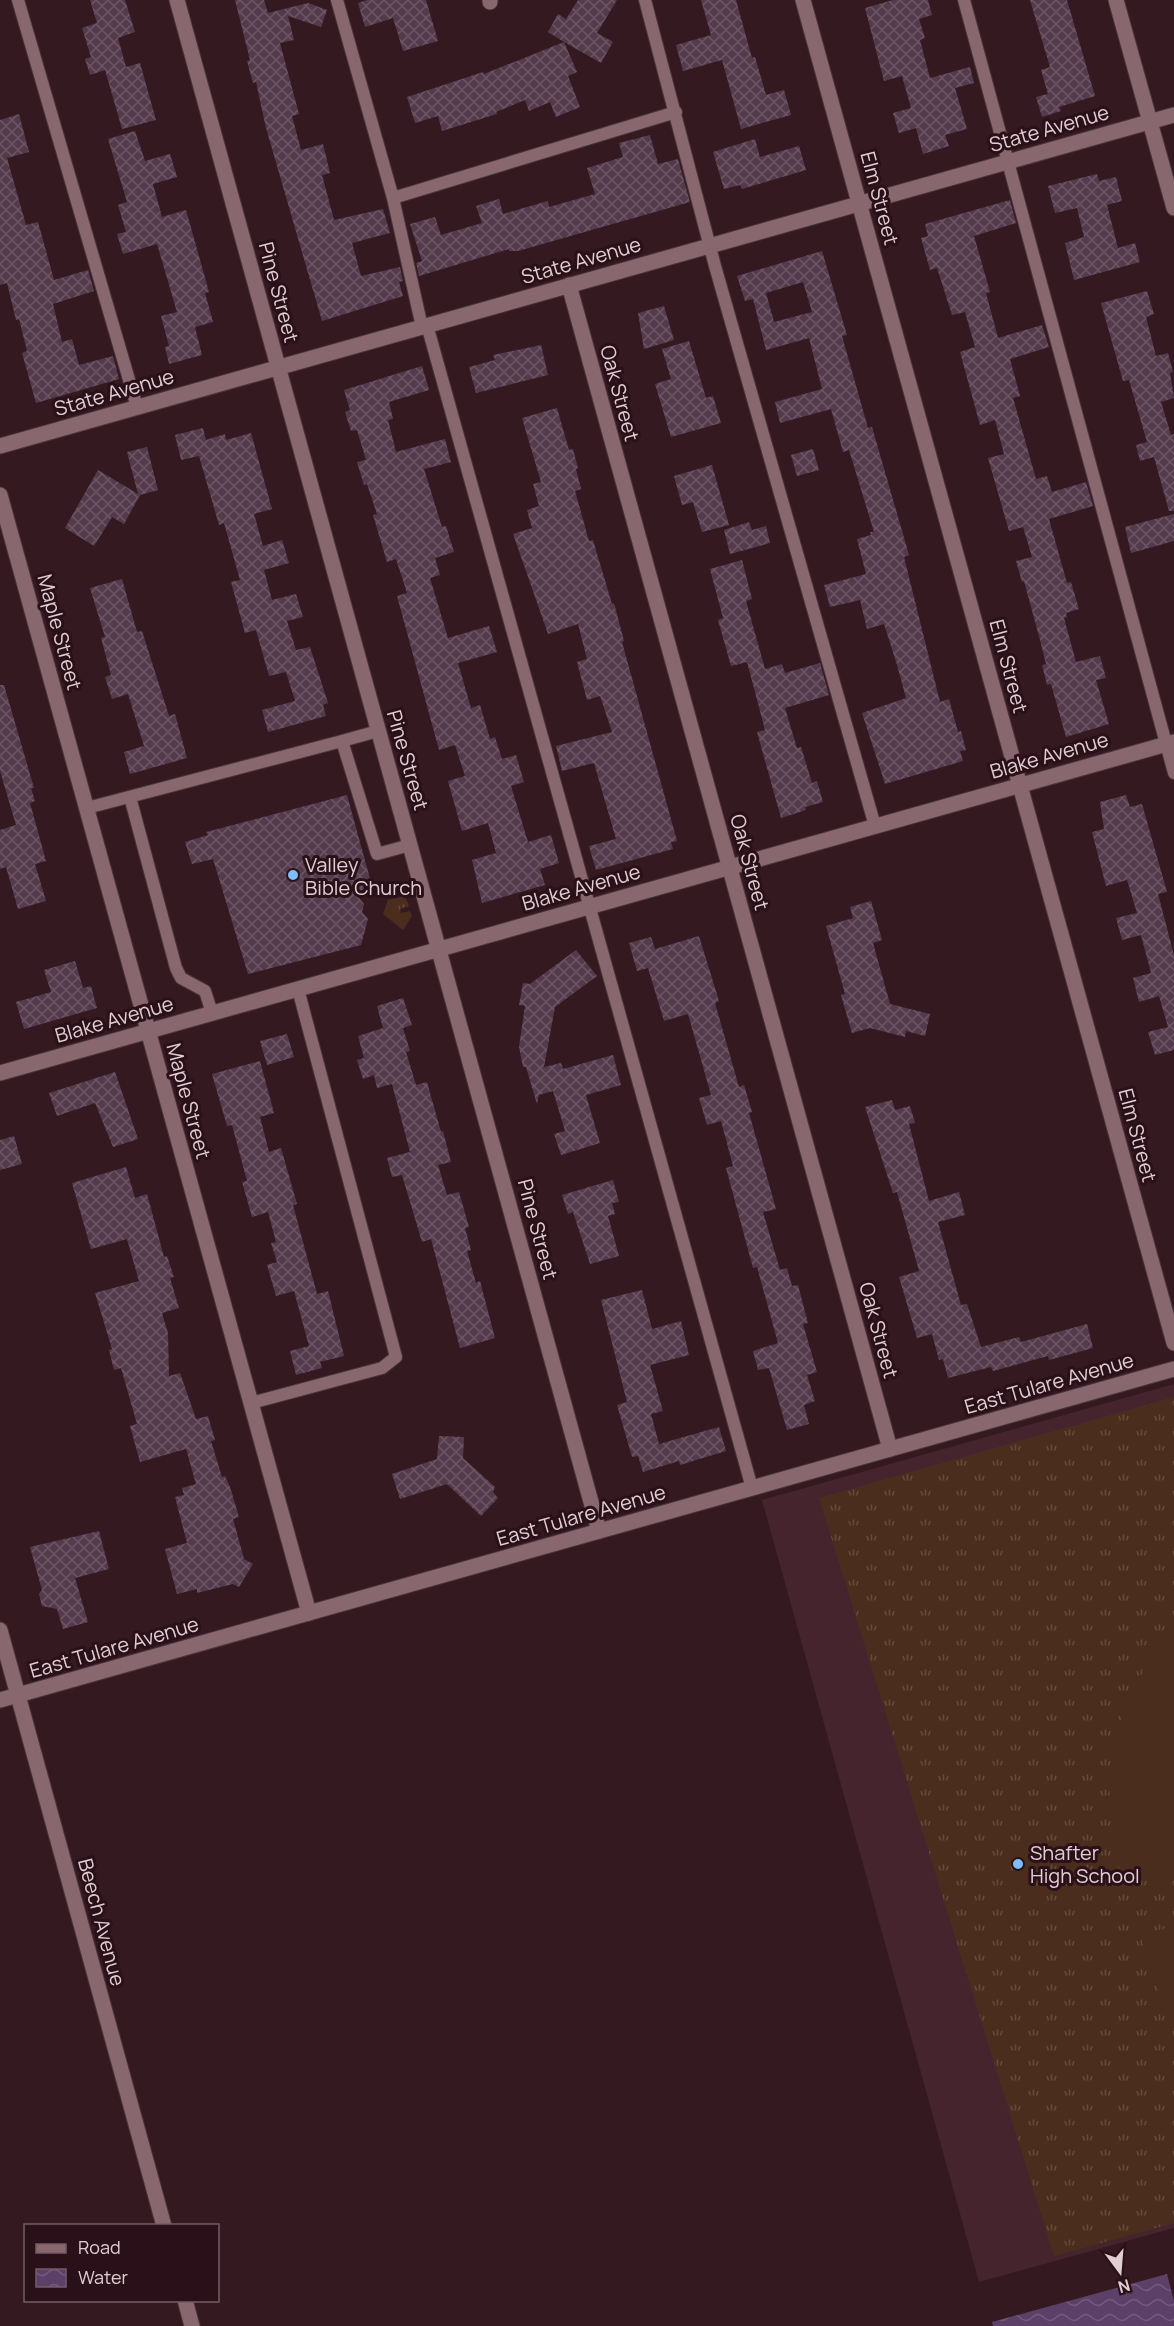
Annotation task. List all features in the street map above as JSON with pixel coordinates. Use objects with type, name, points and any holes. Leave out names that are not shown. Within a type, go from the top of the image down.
[{"type":"street","name":"Pine Street","points":[[177,0],[599,1531]]},
{"type":"street","name":"Elm Street","points":[[803,0],[1174,1343]]},
{"type":"street","points":[[1116,0],[1174,208]]},
{"type":"street","name":"State Avenue","points":[[0,446],[1174,115]]},
{"type":"street","name":"Oak Street","points":[[569,285],[890,1449]]},
{"type":"street","name":"Maple Street","points":[[0,495],[309,1613]]},
{"type":"street","name":"Blake Avenue","points":[[0,1073],[1170,743]]},
{"type":"street","name":"East Tulare Avenue","points":[[0,1700],[1174,1369]]},
{"type":"street","name":"Beech Avenue","points":[[0,1630],[164,2224]]},
{"type":"street","points":[[185,2302],[192,2326]]},
{"type":"lane","points":[[18,0],[136,407]]},
{"type":"lane","points":[[338,0],[393,198],[425,326],[752,1488]]},
{"type":"lane","points":[[645,0],[710,246],[874,826]]},
{"type":"lane","points":[[964,0],[1170,743],[1174,773]]},
{"type":"lane","points":[[393,198],[676,112]]},
{"type":"lane","points":[[87,808],[378,731]]},
{"type":"lane","points":[[342,741],[377,854],[410,845]]},
{"type":"lane","points":[[130,797],[177,968],[182,978],[205,991],[212,1013]]},
{"type":"lane","points":[[251,1403],[382,1368],[396,1357],[298,989]]},
{"type":"shaded area","name":"Shafter High School","points":[[1174,1384],[1174,2228],[979,2282],[762,1500]]},
{"type":"green space","points":[[405,896],[409,906],[400,909],[401,913],[410,911],[412,916],[403,930],[383,914],[388,900]]},
{"type":"green space","name":"Shafter High School","points":[[1174,1397],[1174,2223],[1054,2256],[819,1498]]},
{"type":"green space","points":[[1174,1632],[1174,1871],[1124,1886],[1111,1816],[1110,1783],[1113,1751],[1121,1720],[1133,1690],[1151,1661]]},
{"type":"green space","points":[[1174,1926],[1174,2020],[1156,1984],[1140,1935]]},
{"type":"water","points":[[1167,2274],[1174,2301],[1174,2326],[993,2326],[992,2322]]},
{"type":"building","points":[[90,0],[125,0],[135,32],[118,38],[126,67],[140,63],[156,120],[122,129],[105,70],[90,75],[85,59],[91,57],[82,28],[97,23]]},
{"type":"building","points":[[235,0],[264,0],[268,13],[308,3],[327,10],[321,27],[288,16],[294,40],[280,43],[299,114],[292,116],[301,150],[323,144],[330,173],[322,175],[334,220],[383,209],[390,233],[352,243],[361,276],[400,267],[403,281],[399,282],[403,296],[322,321],[266,128],[256,82],[253,83],[247,61],[250,60]]},
{"type":"building","points":[[367,0],[426,0],[438,41],[403,51],[393,18],[365,27],[358,3]]},
{"type":"building","points":[[578,0],[617,0],[597,33],[613,42],[601,63],[548,32],[558,14],[566,19]]},
{"type":"building","points":[[701,0],[736,0],[752,58],[755,57],[766,95],[784,90],[791,115],[741,129],[722,60],[683,71],[676,45],[711,35]]},
{"type":"building","points":[[893,0],[928,0],[932,15],[919,19],[925,38],[920,40],[930,78],[970,67],[974,83],[955,88],[967,129],[945,135],[949,146],[923,154],[916,128],[899,133],[893,113],[911,108],[902,76],[884,81],[865,8]]},
{"type":"building","points":[[1030,0],[1067,0],[1095,96],[1059,107],[1061,111],[1042,117],[1036,97],[1048,94],[1041,70],[1050,67]]},
{"type":"building","points":[[564,42],[577,72],[568,76],[580,107],[556,117],[550,102],[529,111],[525,100],[496,112],[497,114],[442,131],[438,116],[415,123],[407,97],[483,72],[484,74]]},
{"type":"building","points":[[19,114],[29,152],[7,158],[26,225],[38,222],[54,280],[88,270],[94,291],[53,304],[62,342],[72,339],[79,365],[113,356],[119,379],[36,403],[22,353],[27,351],[19,319],[16,320],[7,283],[0,285],[0,120]]},
{"type":"building","points":[[135,131],[145,161],[170,154],[177,177],[153,184],[162,217],[186,210],[209,292],[205,293],[213,322],[195,327],[202,355],[169,364],[165,347],[169,346],[161,316],[177,312],[157,244],[123,254],[117,234],[126,232],[118,205],[127,202],[108,139]]},
{"type":"building","points":[[650,135],[658,164],[678,159],[690,202],[518,251],[509,251],[509,249],[419,276],[416,263],[422,261],[410,224],[435,217],[441,235],[482,223],[476,206],[499,199],[503,214],[548,201],[549,207],[595,194],[587,168],[623,157],[619,143]]},
{"type":"building","points":[[755,139],[760,157],[799,146],[806,170],[742,189],[740,185],[724,189],[713,152]]},
{"type":"building","points":[[1097,174],[1099,181],[1116,177],[1122,201],[1107,205],[1118,248],[1135,243],[1140,262],[1074,280],[1065,243],[1084,237],[1077,208],[1055,213],[1048,186]]},
{"type":"building","points":[[1010,200],[1016,223],[974,236],[990,292],[986,293],[998,338],[1042,325],[1049,347],[1010,359],[1020,396],[1013,398],[1036,479],[1047,476],[1052,492],[1086,482],[1093,506],[1049,519],[1067,583],[1071,582],[1079,609],[1066,613],[1067,617],[1064,618],[1076,662],[1100,656],[1106,678],[1096,680],[1109,724],[1066,737],[1051,684],[1047,685],[1042,665],[1046,664],[1024,581],[1022,582],[1016,561],[1032,557],[1023,527],[1009,531],[988,458],[1004,454],[995,420],[980,425],[960,352],[975,347],[965,312],[952,315],[937,268],[930,270],[921,238],[928,236],[925,224]]},
{"type":"building","points":[[822,251],[847,335],[842,336],[868,428],[872,427],[909,555],[904,557],[940,702],[949,699],[958,732],[961,731],[966,750],[960,751],[963,761],[885,784],[862,713],[906,698],[897,665],[884,624],[867,629],[860,600],[830,607],[824,585],[866,574],[857,539],[874,532],[849,450],[843,452],[831,409],[780,423],[775,402],[822,389],[809,338],[766,350],[753,299],[745,301],[737,276]],"holes":[[[803,282],[812,312],[774,322],[766,293]]]},
{"type":"building","points":[[1147,291],[1154,314],[1146,317],[1156,356],[1168,353],[1173,372],[1170,373],[1174,398],[1161,402],[1171,435],[1174,434],[1174,511],[1169,511],[1154,457],[1140,461],[1136,445],[1147,442],[1129,380],[1123,381],[1101,303]]},
{"type":"building","points":[[664,306],[674,340],[644,349],[638,313]]},
{"type":"building","points":[[689,341],[706,398],[713,396],[721,423],[671,437],[655,384],[671,379],[662,349]]},
{"type":"building","points":[[541,345],[548,375],[476,393],[469,367],[495,360],[493,355]]},
{"type":"building","points":[[422,366],[429,390],[389,402],[393,419],[388,420],[396,452],[445,439],[451,462],[424,469],[442,527],[446,526],[454,552],[435,558],[440,575],[430,578],[448,638],[489,626],[497,652],[458,663],[471,708],[480,705],[490,739],[495,737],[502,759],[516,755],[524,782],[511,786],[528,842],[551,835],[559,863],[540,869],[545,885],[482,903],[472,860],[496,853],[488,823],[462,831],[448,781],[465,776],[455,745],[439,750],[397,596],[407,593],[396,559],[387,562],[373,515],[377,514],[357,462],[366,460],[357,430],[351,431],[345,412],[350,410],[344,390]]},
{"type":"building","points":[[557,408],[569,450],[573,449],[578,468],[576,469],[581,489],[575,491],[589,541],[593,540],[612,604],[614,603],[624,641],[622,642],[677,841],[671,842],[673,849],[596,870],[589,846],[616,839],[594,763],[562,771],[556,746],[612,732],[600,696],[587,700],[577,662],[587,659],[578,624],[548,634],[513,534],[532,528],[527,510],[539,506],[533,484],[541,482],[522,418]]},
{"type":"building","points":[[203,428],[206,440],[225,434],[226,440],[251,433],[272,509],[254,514],[263,546],[282,540],[289,563],[264,570],[272,600],[296,594],[303,617],[287,621],[296,650],[310,647],[328,703],[323,705],[326,716],[268,732],[262,710],[295,701],[286,672],[269,676],[256,630],[245,633],[231,582],[240,580],[224,523],[219,525],[199,456],[181,460],[175,435]]},
{"type":"building","points":[[147,447],[158,490],[140,495],[124,524],[112,517],[94,546],[65,528],[98,470],[138,494],[127,452]]},
{"type":"building","points":[[813,449],[819,470],[797,476],[791,455]]},
{"type":"building","points":[[712,465],[729,525],[702,532],[693,502],[682,505],[674,476]]},
{"type":"building","points":[[1174,514],[1174,541],[1131,553],[1125,527]]},
{"type":"building","points":[[749,522],[752,530],[766,526],[770,543],[730,554],[724,530]]},
{"type":"building","points":[[742,560],[752,599],[746,601],[765,669],[782,664],[785,673],[820,663],[829,695],[785,708],[797,748],[801,747],[812,783],[817,781],[823,802],[781,818],[757,732],[765,730],[747,662],[731,666],[718,620],[723,618],[710,569]]},
{"type":"building","points":[[122,579],[137,632],[142,631],[169,716],[175,714],[187,758],[130,774],[124,752],[144,746],[128,694],[112,699],[105,677],[111,675],[101,638],[105,637],[90,588]]},
{"type":"building","points":[[0,685],[4,685],[34,788],[31,788],[35,801],[30,803],[46,861],[35,864],[46,901],[18,909],[6,867],[0,869],[0,830],[16,825],[0,771]]},
{"type":"building","name":"Valley Bible Church","points":[[347,795],[372,886],[355,893],[364,904],[362,912],[368,919],[361,945],[248,974],[213,859],[192,864],[185,842],[208,835],[206,832]]},
{"type":"building","points":[[1126,795],[1130,807],[1142,804],[1167,892],[1158,894],[1174,955],[1174,1050],[1155,1055],[1148,1032],[1168,1027],[1159,996],[1139,1002],[1133,978],[1151,973],[1141,935],[1122,940],[1116,918],[1137,913],[1127,880],[1106,886],[1092,832],[1104,829],[1100,802]]},
{"type":"building","points":[[871,901],[882,940],[873,943],[890,1004],[930,1014],[925,1036],[906,1031],[905,1037],[870,1028],[852,1033],[841,995],[845,994],[826,926],[853,918],[850,907]]},
{"type":"building","points":[[699,936],[719,1001],[715,1003],[739,1087],[744,1085],[752,1112],[749,1113],[776,1209],[763,1212],[780,1270],[787,1268],[792,1286],[798,1285],[808,1323],[803,1324],[817,1372],[807,1375],[815,1401],[804,1405],[809,1424],[787,1430],[769,1368],[758,1370],[753,1351],[778,1343],[757,1267],[753,1268],[726,1168],[733,1166],[721,1121],[707,1125],[699,1098],[711,1095],[688,1014],[664,1021],[648,968],[637,971],[629,943],[651,937],[655,949]]},
{"type":"building","points":[[576,950],[597,976],[555,1007],[544,1067],[561,1063],[563,1069],[613,1055],[621,1085],[586,1095],[600,1143],[561,1155],[554,1134],[565,1131],[553,1091],[539,1095],[537,1104],[526,1067],[523,1067],[519,1047],[525,1006],[519,1005],[523,983],[530,984]]},
{"type":"building","points":[[75,961],[83,988],[91,986],[97,1008],[24,1029],[16,1002],[51,992],[44,970]]},
{"type":"building","points":[[403,998],[412,1025],[403,1028],[410,1051],[406,1052],[416,1085],[427,1082],[441,1132],[443,1131],[451,1162],[438,1165],[447,1195],[459,1192],[469,1227],[465,1228],[471,1250],[467,1251],[476,1283],[480,1281],[495,1338],[460,1348],[431,1239],[422,1242],[402,1175],[392,1177],[387,1158],[410,1152],[392,1084],[377,1088],[374,1075],[363,1079],[357,1060],[364,1058],[358,1036],[383,1028],[377,1006]]},
{"type":"building","points":[[287,1034],[294,1057],[267,1065],[260,1041]]},
{"type":"building","points":[[260,1061],[274,1113],[260,1117],[269,1152],[281,1148],[297,1204],[293,1205],[317,1294],[328,1291],[344,1356],[320,1362],[322,1368],[296,1375],[290,1351],[309,1346],[294,1291],[276,1296],[267,1265],[277,1262],[271,1243],[276,1242],[268,1212],[252,1217],[242,1182],[247,1181],[232,1125],[227,1126],[212,1074]]},
{"type":"building","points":[[115,1072],[138,1139],[113,1147],[95,1103],[57,1116],[49,1093]]},
{"type":"building","points":[[892,1100],[895,1110],[910,1106],[915,1123],[909,1124],[929,1201],[959,1192],[965,1215],[938,1222],[961,1305],[967,1304],[981,1347],[1019,1337],[1021,1342],[1087,1324],[1093,1348],[1049,1360],[1048,1356],[993,1371],[991,1367],[948,1378],[943,1359],[939,1360],[932,1334],[917,1338],[899,1277],[919,1271],[897,1192],[893,1193],[865,1107]]},
{"type":"building","points":[[14,1136],[22,1164],[0,1170],[0,1140]]},
{"type":"building","points":[[126,1167],[135,1198],[147,1194],[164,1257],[167,1256],[174,1277],[170,1278],[179,1308],[162,1313],[168,1333],[169,1376],[180,1373],[196,1419],[208,1416],[215,1440],[211,1441],[222,1477],[225,1476],[230,1487],[239,1517],[233,1519],[244,1559],[253,1564],[239,1587],[233,1584],[197,1593],[197,1589],[177,1594],[165,1549],[187,1543],[175,1497],[184,1495],[182,1488],[196,1484],[186,1449],[140,1462],[130,1426],[137,1424],[121,1368],[114,1370],[109,1350],[112,1349],[95,1293],[139,1281],[127,1239],[91,1249],[72,1183]]},
{"type":"building","points":[[613,1180],[619,1202],[612,1203],[615,1214],[608,1216],[619,1256],[590,1264],[573,1212],[568,1214],[562,1195]]},
{"type":"building","points":[[642,1290],[652,1329],[681,1321],[689,1355],[650,1365],[663,1411],[651,1414],[659,1444],[719,1427],[726,1451],[680,1465],[679,1461],[643,1472],[638,1456],[632,1457],[617,1405],[627,1402],[601,1300]]},
{"type":"building","points":[[439,1436],[464,1437],[463,1458],[495,1487],[493,1492],[498,1498],[481,1516],[447,1484],[400,1499],[392,1474],[437,1459]]},
{"type":"building","points":[[99,1531],[109,1569],[75,1578],[88,1622],[63,1629],[57,1609],[42,1606],[39,1594],[42,1590],[30,1547]]},
{"type":"place","name":"Valley Bible Church","points":[[293,875]]},
{"type":"place","name":"Shafter High School","points":[[1018,1864]]}]
